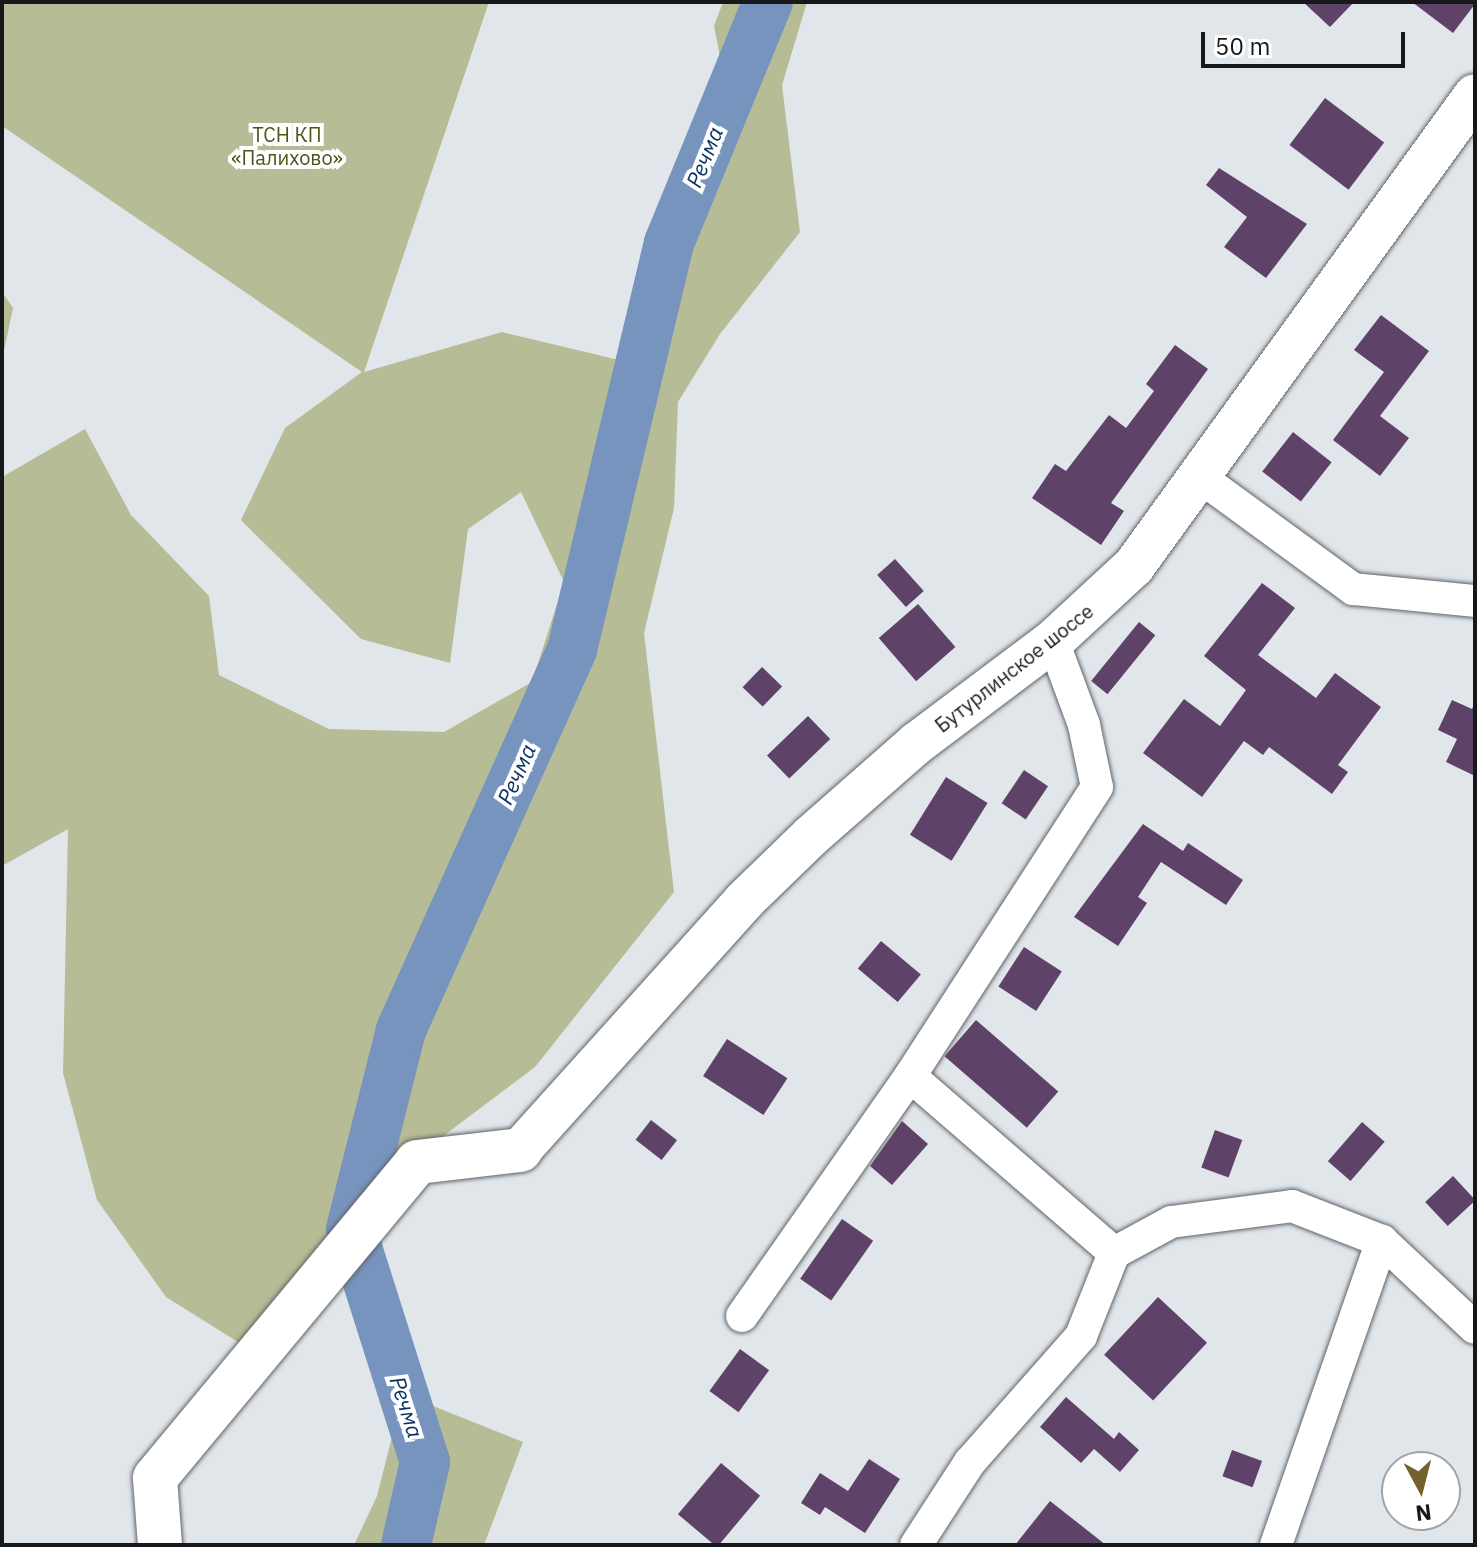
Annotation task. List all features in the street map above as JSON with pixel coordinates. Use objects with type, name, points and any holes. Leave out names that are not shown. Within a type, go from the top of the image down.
[{"type":"highway","points":[[160,1545],[155,1478],[417,1162],[520,1150]]},
{"type":"main road","name":"Бутурлинское шоссе","points":[[520,1150],[744,901],[811,836],[917,743],[1053,641],[1134,566],[1475,95]]},
{"type":"street","points":[[1200,477],[1353,589],[1475,601]]},
{"type":"street","points":[[742,1316],[910,1076],[1097,787],[1084,725],[1053,641]]},
{"type":"street","points":[[910,1076],[1114,1253]]},
{"type":"street","points":[[916,1545],[970,1462],[1081,1336],[1114,1253],[1171,1222],[1292,1206],[1382,1241],[1475,1328]]},
{"type":"street","points":[[1276,1545],[1382,1241]]},
{"type":"green space","name":"ТСН КП «Палихово»","points":[[2,2],[489,2],[364,372],[502,332],[640,365],[669,243],[728,98],[714,26],[723,2],[807,2],[782,85],[800,232],[720,334],[678,402],[674,508],[644,633],[674,892],[535,1067],[414,1158],[246,1347],[166,1297],[97,1200],[63,1073],[68,829],[2,866],[2,477],[85,429],[131,515],[209,596],[219,675],[329,729],[444,732],[532,682],[564,582],[521,492],[468,529],[450,663],[361,639],[241,520],[285,428],[362,372],[2,126]]},
{"type":"green space","points":[[2,292],[13,308],[2,360]]},
{"type":"green space","points":[[403,1394],[523,1442],[484,1545],[354,1545],[377,1496]]},
{"type":"building","points":[[1303,2],[1354,2],[1330,27]]},
{"type":"building","points":[[1412,2],[1475,2],[1475,4],[1453,33]]},
{"type":"building","points":[[1325,98],[1384,143],[1349,190],[1289,145]]},
{"type":"building","points":[[1219,168],[1307,224],[1266,278],[1224,247],[1247,217],[1206,185]]},
{"type":"building","points":[[1381,315],[1429,351],[1380,416],[1409,438],[1380,476],[1333,440],[1384,372],[1354,350]]},
{"type":"building","points":[[1175,345],[1208,369],[1111,503],[1124,511],[1101,545],[1032,498],[1055,464],[1066,471],[1109,415],[1126,428],[1154,391],[1146,384]]},
{"type":"building","points":[[1293,432],[1332,462],[1301,502],[1262,471]]},
{"type":"building","points":[[895,559],[924,591],[906,607],[877,575]]},
{"type":"building","points":[[1262,583],[1295,608],[1258,655],[1316,698],[1335,673],[1381,707],[1338,765],[1348,772],[1332,794],[1269,747],[1263,755],[1244,741],[1202,797],[1143,753],[1184,699],[1220,726],[1246,690],[1204,656]]},
{"type":"building","points":[[918,604],[955,647],[916,681],[879,638]]},
{"type":"building","points":[[1139,622],[1155,635],[1107,694],[1091,681]]},
{"type":"building","points":[[762,667],[782,686],[763,707],[743,687]]},
{"type":"building","points":[[1452,700],[1472,709],[1475,702],[1475,776],[1446,762],[1457,739],[1438,730]]},
{"type":"building","points":[[808,716],[830,739],[789,779],[767,756]]},
{"type":"building","points":[[1024,770],[1048,786],[1026,819],[1002,803]]},
{"type":"building","points":[[946,777],[988,803],[952,861],[910,835]]},
{"type":"building","points":[[1143,824],[1183,851],[1188,843],[1243,880],[1226,905],[1161,862],[1138,897],[1147,903],[1118,946],[1074,917]]},
{"type":"building","points":[[881,941],[921,974],[898,1002],[858,969]]},
{"type":"building","points":[[1024,947],[1062,972],[1036,1011],[998,986]]},
{"type":"building","points":[[976,1020],[1058,1092],[1027,1128],[945,1056]]},
{"type":"building","points":[[727,1039],[787,1078],[763,1115],[703,1076]]},
{"type":"building","points":[[651,1120],[677,1140],[662,1160],[636,1140]]},
{"type":"building","points":[[902,1121],[928,1144],[892,1185],[870,1166]]},
{"type":"building","points":[[1362,1122],[1385,1142],[1351,1181],[1328,1161]]},
{"type":"building","points":[[1215,1130],[1242,1140],[1229,1178],[1201,1168]]},
{"type":"building","points":[[1453,1176],[1475,1201],[1448,1226],[1425,1202]]},
{"type":"building","points":[[842,1219],[873,1241],[831,1301],[800,1279]]},
{"type":"building","points":[[1158,1297],[1207,1343],[1153,1400],[1104,1355]]},
{"type":"building","points":[[740,1349],[769,1370],[739,1412],[709,1391]]},
{"type":"building","points":[[1066,1397],[1114,1439],[1119,1432],[1139,1450],[1120,1472],[1094,1449],[1081,1463],[1040,1427]]},
{"type":"building","points":[[1232,1450],[1262,1461],[1252,1487],[1222,1476]]},
{"type":"building","points":[[869,1459],[900,1479],[865,1533],[825,1507],[820,1515],[801,1503],[820,1473],[848,1491]]},
{"type":"building","points":[[721,1463],[760,1496],[719,1545],[714,1545],[678,1514]]},
{"type":"building","points":[[1050,1501],[1106,1545],[1015,1545]]},
{"type":"waterway","name":"Речма","points":[[406,1545],[425,1462],[351,1229],[401,1030],[572,650],[669,243],[768,2]]}]
